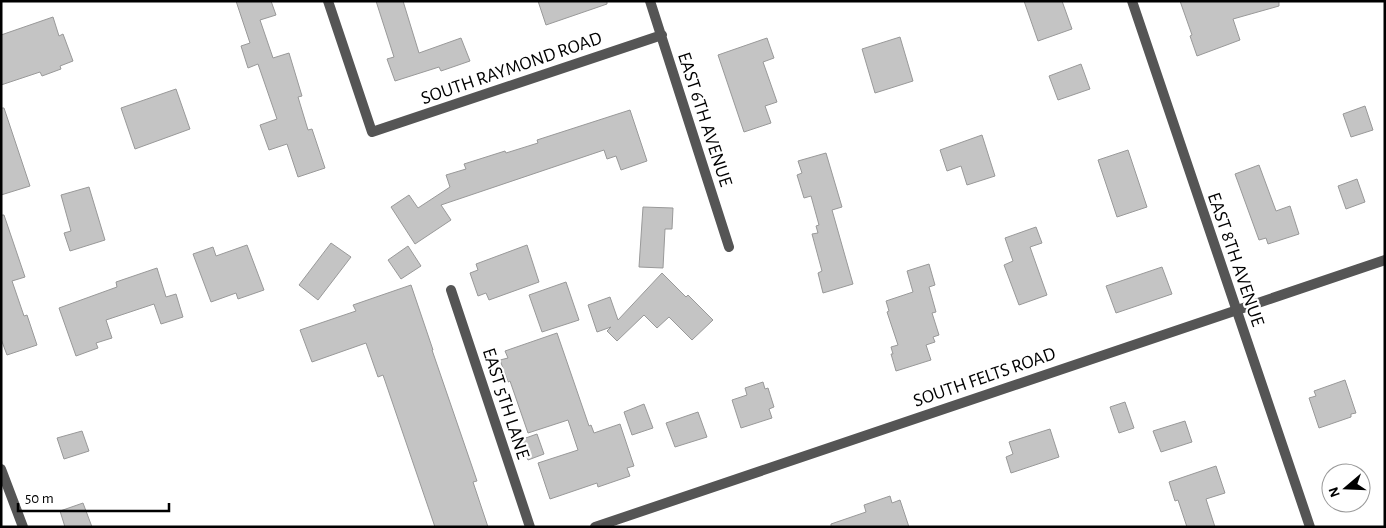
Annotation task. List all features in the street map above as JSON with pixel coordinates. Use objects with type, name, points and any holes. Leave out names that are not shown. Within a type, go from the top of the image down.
[{"type":"street","name":"SOUTH RAYMOND ROAD","points":[[328,1],[372,132],[662,35]]},
{"type":"street","name":"EAST 6TH AVENUE","points":[[650,1],[729,247]]},
{"type":"street","name":"EAST 8TH AVENUE","points":[[1132,1],[1310,527]]},
{"type":"street","name":"SOUTH FELTS ROAD","points":[[595,527],[611,524],[1385,260]]},
{"type":"street","name":"EAST 5TH LANE","points":[[451,290],[530,527]]},
{"type":"street","points":[[1,469],[23,527]]},
{"type":"building","points":[[236,1],[271,1],[276,15],[260,20],[273,58],[289,53],[302,96],[298,97],[308,130],[312,129],[325,168],[298,177],[287,144],[269,150],[260,125],[277,119],[258,64],[248,68],[241,46],[250,43]]},
{"type":"building","points":[[376,1],[403,1],[419,53],[461,38],[470,61],[441,71],[439,67],[395,81],[387,59],[394,57]]},
{"type":"building","points":[[538,1],[607,1],[607,4],[546,25]]},
{"type":"building","points":[[1024,1],[1062,1],[1072,29],[1038,41]]},
{"type":"building","points":[[1180,1],[1279,1],[1279,6],[1233,19],[1240,40],[1197,56]]},
{"type":"building","points":[[53,17],[59,36],[63,34],[73,61],[60,66],[61,69],[42,76],[40,72],[1,85],[1,35]]},
{"type":"building","points":[[900,37],[913,81],[875,93],[862,49]]},
{"type":"building","points":[[767,38],[774,58],[763,62],[777,102],[765,106],[771,123],[744,132],[718,55]]},
{"type":"building","points":[[1081,64],[1090,89],[1058,100],[1049,76]]},
{"type":"building","points":[[176,89],[190,129],[135,149],[121,108]]},
{"type":"building","points":[[1365,106],[1373,130],[1351,137],[1343,114]]},
{"type":"building","points":[[1,108],[4,108],[30,186],[1,195]]},
{"type":"building","points":[[630,110],[647,161],[621,170],[616,156],[607,159],[604,150],[441,205],[451,220],[415,244],[391,207],[409,195],[418,208],[450,187],[446,175],[466,169],[464,164],[538,143],[537,140]]},
{"type":"building","points":[[982,135],[995,176],[967,185],[961,166],[947,171],[940,150]]},
{"type":"building","points":[[1128,150],[1147,207],[1117,217],[1098,160]]},
{"type":"building","points":[[826,153],[842,207],[832,210],[853,284],[823,293],[818,273],[822,271],[812,234],[818,233],[816,226],[819,225],[811,196],[804,198],[797,175],[802,173],[798,161]]},
{"type":"building","points":[[1259,165],[1276,211],[1290,206],[1299,234],[1268,244],[1266,238],[1259,240],[1235,174]]},
{"type":"building","points":[[1357,179],[1365,202],[1346,209],[1338,186]]},
{"type":"building","points":[[89,187],[105,240],[70,251],[64,233],[71,231],[61,195]]},
{"type":"building","points":[[643,207],[673,208],[672,229],[665,229],[663,268],[639,267]]},
{"type":"building","points":[[1,215],[4,215],[25,277],[12,281],[24,316],[27,315],[37,345],[7,355],[1,339]]},
{"type":"building","points":[[1036,227],[1042,243],[1030,247],[1047,295],[1019,305],[1004,265],[1013,261],[1005,238]]},
{"type":"building","points":[[331,243],[351,257],[318,300],[299,285]]},
{"type":"building","points":[[247,245],[264,290],[238,299],[236,293],[211,302],[193,254],[213,247],[216,256]]},
{"type":"building","points":[[527,245],[539,282],[489,300],[486,293],[478,296],[470,273],[478,270],[476,264]]},
{"type":"building","points":[[408,246],[421,266],[401,279],[388,260]]},
{"type":"building","points":[[929,264],[935,285],[929,287],[936,312],[932,313],[939,335],[933,337],[935,342],[926,345],[931,360],[896,371],[891,347],[898,345],[887,312],[889,311],[886,301],[913,292],[907,271]]},
{"type":"building","points":[[1162,267],[1172,294],[1116,313],[1106,286]]},
{"type":"building","points":[[157,268],[166,297],[176,294],[183,317],[161,324],[154,304],[106,320],[112,338],[96,343],[98,348],[76,356],[59,308],[117,287],[116,282]]},
{"type":"building","points":[[662,273],[713,320],[692,340],[669,317],[657,328],[644,315],[617,341],[607,331],[611,327],[597,332],[588,305],[610,297],[618,320]]},
{"type":"building","points":[[566,282],[579,320],[542,332],[529,295]]},
{"type":"building","points":[[411,285],[477,481],[473,482],[488,527],[435,527],[383,375],[378,377],[366,343],[312,362],[300,330],[356,311],[353,305]]},
{"type":"building","points":[[557,333],[589,426],[591,425],[594,433],[620,424],[634,466],[627,468],[630,476],[598,487],[597,483],[550,499],[538,463],[578,450],[568,420],[528,433],[510,381],[508,382],[500,360],[508,358],[505,351]]},
{"type":"building","points":[[1345,380],[1356,413],[1351,414],[1351,417],[1319,428],[1309,398],[1316,396],[1314,391]]},
{"type":"building","points":[[763,382],[765,389],[768,388],[774,407],[769,409],[772,418],[741,428],[732,400],[747,395],[745,388]]},
{"type":"building","points":[[1125,402],[1134,428],[1119,433],[1110,407]]},
{"type":"building","points":[[644,404],[653,428],[632,435],[624,412]]},
{"type":"building","points":[[698,412],[707,437],[675,447],[666,423]]},
{"type":"building","points":[[1185,421],[1192,442],[1161,452],[1153,431]]},
{"type":"building","points":[[1050,429],[1059,457],[1011,473],[1006,457],[1013,454],[1009,442]]},
{"type":"building","points":[[82,431],[89,451],[64,459],[57,438]]},
{"type":"building","points":[[537,434],[544,454],[528,460],[520,440]]},
{"type":"building","points":[[1216,466],[1225,493],[1206,499],[1215,527],[1187,527],[1178,500],[1175,501],[1169,482]]},
{"type":"building","points":[[890,496],[892,503],[900,500],[909,527],[831,527],[831,524],[866,512],[864,505]]},
{"type":"building","points":[[83,503],[92,527],[65,527],[60,511]]}]
